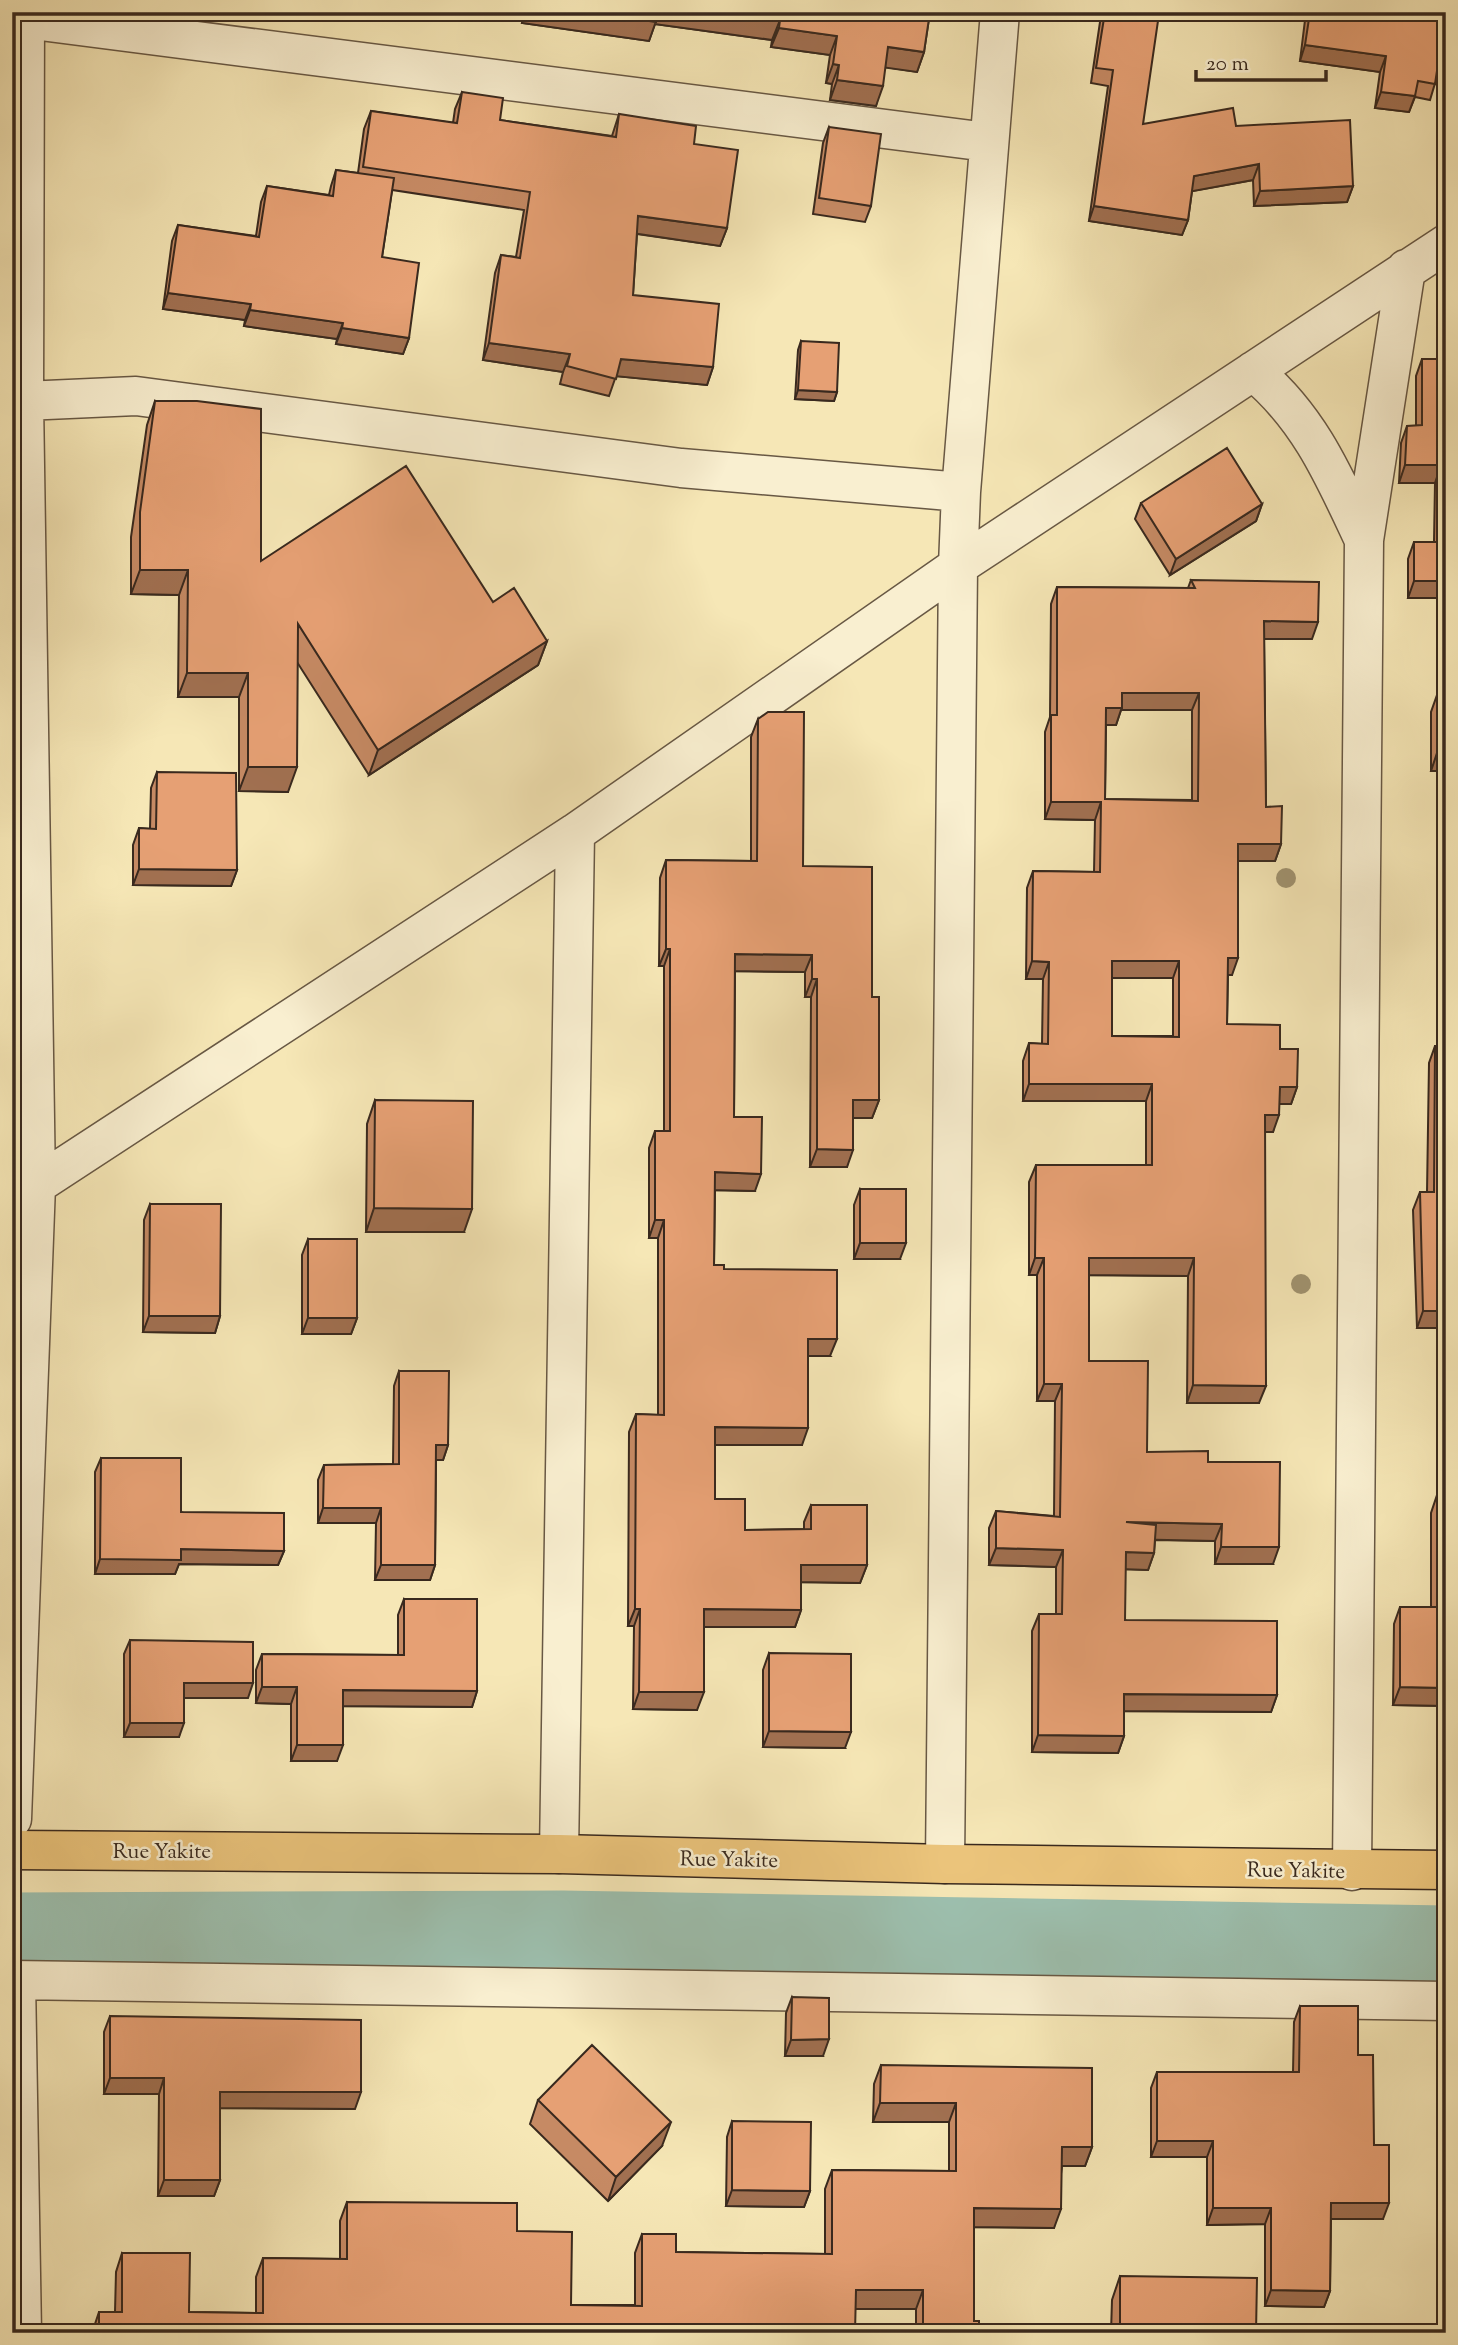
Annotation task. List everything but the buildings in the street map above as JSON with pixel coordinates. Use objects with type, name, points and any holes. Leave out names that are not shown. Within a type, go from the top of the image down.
[{"type":"main road","name":"Rue Yakite","points":[[12,1850],[559,1854],[946,1864],[1352,1871],[1446,1870]]},
{"type":"street","points":[[946,1864],[958,566],[987,142],[1000,12]]},
{"type":"street","points":[[12,1819],[36,1185],[24,401],[25,16],[987,142]]},
{"type":"street","points":[[36,1185],[575,834],[958,566],[1446,244]]},
{"type":"street","points":[[1352,1871],[1364,540],[1406,269]]},
{"type":"street","points":[[1253,371],[1277,391],[1320,447],[1364,540]]},
{"type":"street","points":[[24,401],[136,396],[681,468],[961,492]]},
{"type":"street","points":[[559,1854],[575,834]]},
{"type":"street","points":[[22,2333],[14,1980],[1446,2001]]},
{"type":"waterway","points":[[12,1931],[563,1929],[1446,1944]]}]
